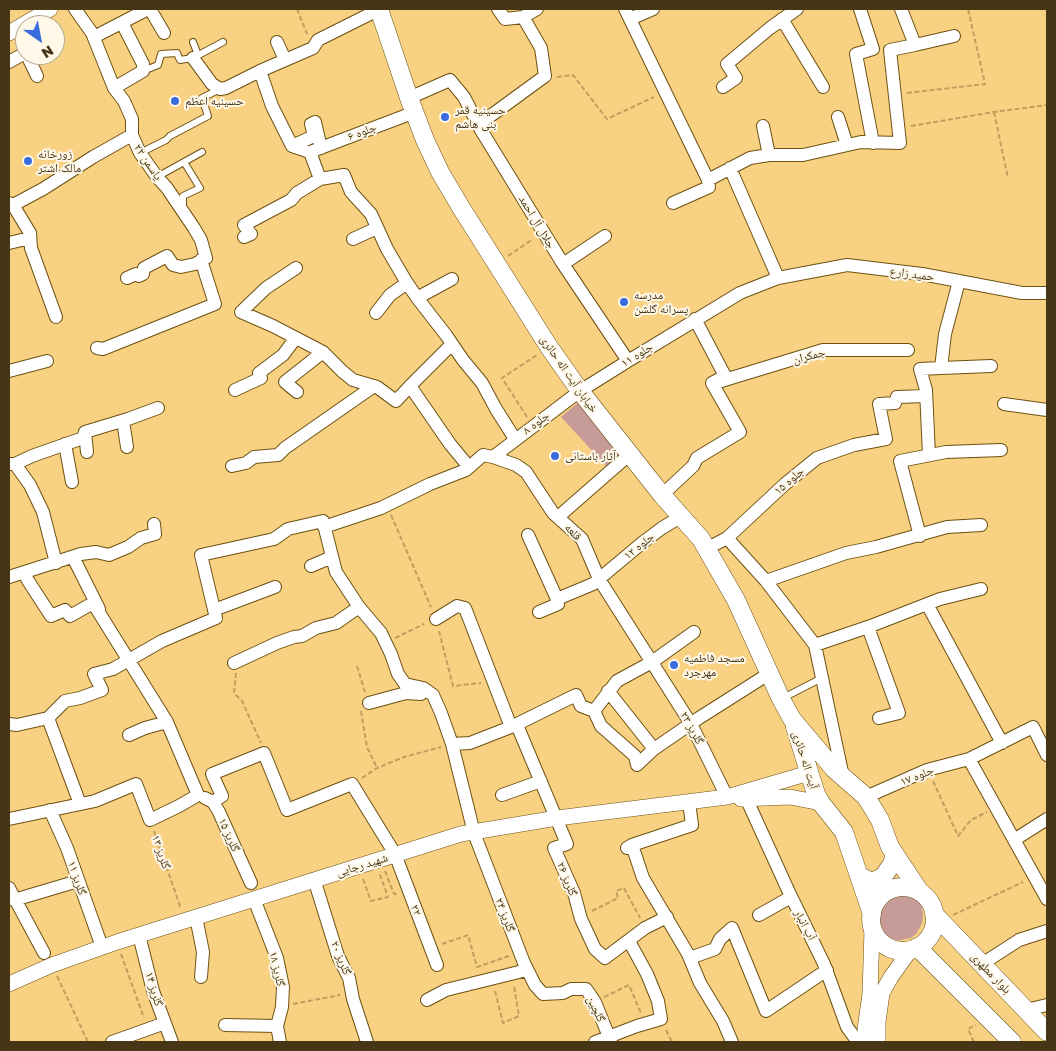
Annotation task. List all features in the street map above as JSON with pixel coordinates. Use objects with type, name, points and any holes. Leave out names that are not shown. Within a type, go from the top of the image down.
[{"type":"main road","name":"خیابان آیت اله حائری","points":[[380,9],[412,105],[440,172],[549,347],[580,391],[662,494],[682,516],[706,549],[736,600],[781,700],[792,719]]},
{"type":"main road","name":"آیت اله حائری","points":[[792,719],[839,773],[866,797],[880,820],[890,847],[920,892]]},
{"type":"main road","name":"آیت اله حائری","points":[[792,719],[816,794],[844,832],[872,922]]},
{"type":"main road","points":[[809,774],[839,773]]},
{"type":"main road","points":[[859,876],[872,882],[883,877],[892,864],[895,854]]},
{"type":"main road","points":[[908,887],[920,892],[930,901],[938,917],[928,939],[914,948],[904,951],[891,949],[880,942],[872,922],[874,904],[882,894],[894,888],[908,887]]},
{"type":"main road","name":"بلوار مطهری","points":[[938,917],[1047,1032]]},
{"type":"main road","points":[[914,948],[1012,1042]]},
{"type":"street","points":[[9,24],[36,9]]},
{"type":"street","points":[[9,33],[50,9]]},
{"type":"street","name":"یاسمن ۲۲","points":[[75,9],[94,37],[114,88],[124,101],[132,119],[132,135],[140,153],[167,188],[201,240],[204,259],[220,305],[160,325],[104,349],[97,348]]},
{"type":"street","points":[[94,37],[149,9],[164,34]]},
{"type":"street","points":[[196,56],[212,84],[220,89],[226,88],[313,48],[318,40],[380,9]]},
{"type":"street","points":[[498,9],[505,19],[523,17],[537,9]]},
{"type":"street","points":[[653,9],[627,14],[708,180],[709,187],[673,203]]},
{"type":"street","points":[[723,87],[736,78],[727,64],[797,9]]},
{"type":"street","points":[[860,9],[872,49],[856,54],[873,143]]},
{"type":"street","points":[[901,9],[915,45]]},
{"type":"street","points":[[478,125],[545,76],[541,48],[523,17]]},
{"type":"street","points":[[782,20],[823,87]]},
{"type":"street","points":[[114,88],[143,71],[143,64],[122,23]]},
{"type":"street","points":[[708,180],[750,158],[769,155],[803,155],[861,142],[900,143],[890,50],[954,36]]},
{"type":"street","points":[[277,42],[285,60]]},
{"type":"street","points":[[32,65],[38,76]]},
{"type":"street","points":[[260,71],[272,106],[292,146]]},
{"type":"street","name":"جلوه ۶","points":[[316,150],[412,105],[450,80]]},
{"type":"street","name":"جلال آل احمد","points":[[450,80],[464,97],[478,125],[563,264],[628,361]]},
{"type":"street","points":[[838,116],[847,146]]},
{"type":"street","points":[[292,146],[314,136],[311,124],[315,122],[320,179]]},
{"type":"street","points":[[764,126],[769,155]]},
{"type":"street","points":[[56,317],[31,248],[30,233],[11,204],[43,189],[132,135]]},
{"type":"street","points":[[292,146],[316,150]]},
{"type":"street","points":[[730,168],[778,278]]},
{"type":"street","points":[[244,237],[251,234],[244,226],[291,200],[297,193],[320,179],[344,174],[351,192],[371,214],[387,249],[417,298],[482,383],[515,439]]},
{"type":"street","points":[[353,239],[378,228]]},
{"type":"street","points":[[563,264],[605,236]]},
{"type":"street","points":[[9,242],[30,238]]},
{"type":"street","points":[[127,278],[136,274],[139,276],[143,274],[144,268],[167,256],[173,265],[181,267],[195,264],[204,259]]},
{"type":"street","name":"حمید زارع","points":[[695,319],[740,293],[778,278],[847,265],[922,274],[1022,293],[1047,293]]},
{"type":"street","points":[[296,268],[266,288],[240,312],[273,326],[322,352],[353,380],[374,386],[396,401],[452,344]]},
{"type":"street","points":[[417,298],[452,279]]},
{"type":"street","points":[[941,368],[945,334],[959,281]]},
{"type":"street","points":[[376,313],[390,294],[407,282]]},
{"type":"street","points":[[662,494],[693,466],[697,458],[740,432],[712,383],[725,376],[695,319]]},
{"type":"street","name":"جلوه ۱۱","points":[[580,391],[695,319]]},
{"type":"street","points":[[234,390],[261,378],[259,373],[282,355],[296,339]]},
{"type":"street","name":"جمکران","points":[[712,383],[823,350],[908,350]]},
{"type":"street","points":[[297,392],[285,382],[322,352]]},
{"type":"street","points":[[9,371],[47,361]]},
{"type":"street","points":[[929,455],[926,396],[920,369],[991,366]]},
{"type":"street","points":[[232,466],[246,463],[254,457],[278,455],[285,448],[374,386]]},
{"type":"street","points":[[410,386],[450,444],[469,467]]},
{"type":"street","name":"جلوه ۸","points":[[324,527],[386,505],[430,484],[466,470],[515,439],[580,391]]},
{"type":"street","name":"جلوه ۱۵","points":[[706,549],[727,538],[785,484],[817,458],[854,445],[886,439],[879,404],[895,403],[897,397],[926,396]]},
{"type":"street","points":[[1004,404],[1047,410]]},
{"type":"street","points":[[85,432],[158,408]]},
{"type":"street","points":[[122,421],[127,447]]},
{"type":"street","points":[[56,563],[43,512],[30,485],[12,464],[83,438],[85,432]]},
{"type":"street","points":[[85,432],[88,452]]},
{"type":"street","points":[[64,444],[72,482]]},
{"type":"street","points":[[920,536],[900,461],[946,452],[1001,450]]},
{"type":"street","points":[[558,517],[630,454]]},
{"type":"street","name":"قلعه","points":[[488,456],[516,465],[526,472],[553,513],[582,539],[599,579],[652,662]]},
{"type":"street","name":"جلوه ۱۲","points":[[540,612],[558,604],[557,599],[593,584],[642,543],[682,516]]},
{"type":"street","points":[[9,724],[17,725],[48,718],[65,702],[102,690],[94,674],[113,669],[162,640],[216,618],[200,556],[274,539],[288,529],[323,521],[336,572],[359,607],[381,633],[404,684],[423,688],[433,695]]},
{"type":"street","points":[[9,578],[73,557],[96,552],[109,555],[128,547],[141,538],[155,534],[154,524]]},
{"type":"street","points":[[766,581],[846,553],[920,536],[947,527],[981,525]]},
{"type":"street","points":[[528,535],[557,599]]},
{"type":"street","points":[[727,538],[766,581],[815,645],[839,773]]},
{"type":"street","points":[[73,557],[106,625]]},
{"type":"street","points":[[311,566],[332,557]]},
{"type":"street","points":[[27,579],[51,616],[65,610],[70,616],[93,603],[167,722],[198,794],[212,802],[222,796],[212,774],[264,753],[287,810],[352,784]]},
{"type":"street","points":[[214,610],[275,587]]},
{"type":"street","points":[[815,645],[927,604],[981,589]]},
{"type":"street","points":[[927,604],[1002,743]]},
{"type":"street","points":[[436,619],[457,606],[465,608],[493,680],[557,818]]},
{"type":"street","points":[[234,663],[277,643],[302,636],[316,628],[336,623],[359,607]]},
{"type":"street","points":[[868,627],[899,712],[879,718]]},
{"type":"street","points":[[594,711],[617,681],[652,662],[694,632]]},
{"type":"street","name":"گلریز ۲۳","points":[[652,662],[690,724],[727,797]]},
{"type":"street","points":[[452,744],[470,743],[514,726],[576,695],[582,706],[594,711],[601,726],[635,756],[637,765],[654,749],[690,724],[770,673]]},
{"type":"street","points":[[608,691],[654,749]]},
{"type":"street","points":[[369,703],[406,693],[433,695]]},
{"type":"street","name":"گلریز ۲۴","points":[[433,695],[452,744],[474,833],[527,970],[535,985],[543,994]]},
{"type":"street","points":[[9,819],[80,804],[48,718]]},
{"type":"street","points":[[129,735],[167,722]]},
{"type":"street","name":"جلوه ۱۷","points":[[866,797],[927,770],[969,759],[1033,727],[1047,755]]},
{"type":"street","points":[[969,759],[1047,899]]},
{"type":"street","points":[[727,797],[809,774]]},
{"type":"street","points":[[502,795],[541,781]]},
{"type":"street","name":"گلریز ۱۳","points":[[80,804],[95,801],[136,784],[150,820]]},
{"type":"street","name":"۲۲","points":[[352,784],[395,854],[436,965]]},
{"type":"street","points":[[150,820],[179,806],[198,794]]},
{"type":"street","points":[[727,797],[747,800],[790,797],[821,803]]},
{"type":"street","name":"شهید رجایی","points":[[9,984],[48,959],[102,947],[461,834],[557,818],[727,797]]},
{"type":"street","name":"آب انبار","points":[[747,800],[827,970],[847,1027],[858,1042],[871,1042]]},
{"type":"street","name":"گلریز ۱۵","points":[[212,802],[219,812],[251,883]]},
{"type":"street","points":[[690,802],[692,825],[629,846],[643,878],[690,958],[700,983],[732,1042]]},
{"type":"street","name":"گلریز ۱۱","points":[[50,810],[67,848],[102,947]]},
{"type":"street","name":"گلریز ۲۶","points":[[557,818],[567,844],[554,848],[574,893],[581,917],[595,949],[605,958],[629,941]]},
{"type":"street","points":[[1014,840],[1047,819]]},
{"type":"street","name":"گلریز ۲۰","points":[[314,879],[338,956],[349,978],[366,1040]]},
{"type":"street","points":[[48,959],[12,894],[78,881]]},
{"type":"street","points":[[759,915],[791,897]]},
{"type":"street","name":"گلریز ۱۸","points":[[254,899],[276,958],[283,987],[282,1007],[277,1026],[280,1042]]},
{"type":"street","points":[[595,1042],[609,1039],[661,1019],[658,1001],[647,974],[629,941],[645,928],[667,918]]},
{"type":"street","points":[[191,919],[202,952],[201,977]]},
{"type":"street","name":"آیت اله حائری","points":[[871,1042],[865,1029],[870,994],[872,922]]},
{"type":"street","points":[[690,958],[715,949],[720,939],[732,928],[766,1011],[827,970]]},
{"type":"street","points":[[982,964],[1019,940],[1047,931]]},
{"type":"street","name":"گلریز ۱۴","points":[[139,935],[154,991],[172,1042]]},
{"type":"street","points":[[871,1042],[878,1022],[882,994],[891,977],[914,948]]},
{"type":"street","points":[[427,1000],[446,990],[527,970]]},
{"type":"street","name":"گلچین","points":[[543,994],[563,993],[571,989],[586,989],[595,1002],[609,1039]]},
{"type":"street","points":[[1026,1010],[1047,1005]]},
{"type":"street","points":[[112,1042],[165,1023]]},
{"type":"street","points":[[225,1024],[277,1026]]},
{"type":"lane","points":[[193,42],[196,56]]},
{"type":"lane","points":[[143,71],[158,65],[162,54],[177,53],[180,60],[196,56],[223,42]]},
{"type":"lane","points":[[140,153],[208,116],[202,98],[220,89]]},
{"type":"lane","points":[[157,177],[202,152]]},
{"type":"lane","points":[[183,212],[183,196],[200,188],[184,162]]},
{"type":"lane","points":[[781,700],[822,678]]},
{"type":"path","points":[[297,9],[313,48]]},
{"type":"path","points":[[895,94],[985,84],[968,9]]},
{"type":"path","points":[[545,76],[561,78],[573,76],[607,119],[665,91]]},
{"type":"path","points":[[898,128],[1047,105]]},
{"type":"path","points":[[994,112],[1008,178]]},
{"type":"path","points":[[496,263],[543,232]]},
{"type":"path","points":[[532,426],[502,378],[549,347]]},
{"type":"path","points":[[386,505],[436,619],[453,686],[472,685],[493,680]]},
{"type":"path","points":[[385,642],[436,619]]},
{"type":"path","points":[[234,663],[237,677],[234,692],[242,702],[260,739],[264,753]]},
{"type":"path","points":[[357,666],[369,703],[361,707],[367,747],[377,768]]},
{"type":"path","points":[[352,784],[377,768],[404,757],[452,744]]},
{"type":"path","points":[[927,770],[958,836],[971,820],[996,807]]},
{"type":"path","name":"گلریز ۱۳","points":[[150,820],[191,919]]},
{"type":"path","points":[[358,866],[370,901],[388,897],[374,861]]},
{"type":"path","points":[[938,917],[1034,876]]},
{"type":"path","points":[[581,917],[618,898],[616,892],[624,888],[645,928]]},
{"type":"path","points":[[430,948],[468,935],[477,967],[520,952]]},
{"type":"path","points":[[117,942],[149,1029]]},
{"type":"path","points":[[48,959],[88,1042]]},
{"type":"path","points":[[492,979],[503,1022],[519,1016],[512,974]]},
{"type":"path","points":[[595,1002],[629,985],[645,1024]]},
{"type":"path","points":[[282,1007],[352,992]]},
{"type":"path","points":[[661,1019],[672,1042]]},
{"type":"path","points":[[974,1042],[968,1029],[989,1019]]},
{"type":"shaded area","points":[[579,402],[621,455],[608,468],[561,417]]},
{"type":"shaded area","points":[[898,895],[917,899],[922,906],[923,917],[917,933],[911,938],[896,941],[887,936],[880,928],[877,916],[888,900]]},
{"type":"place","name":"حسینیه اعظم","points":[[175,101]]},
{"type":"place","name":"حسینیه قمر بنی هاشم","points":[[445,117]]},
{"type":"place","name":"زورخانه مالک اشتر","points":[[28,161]]},
{"type":"place","name":"مدرسه پسرانه گلشن","points":[[624,302]]},
{"type":"place","name":"آثار باستانی","points":[[555,456]]},
{"type":"place","name":"مسجد فاطمیه مهرجرد","points":[[674,665]]}]
